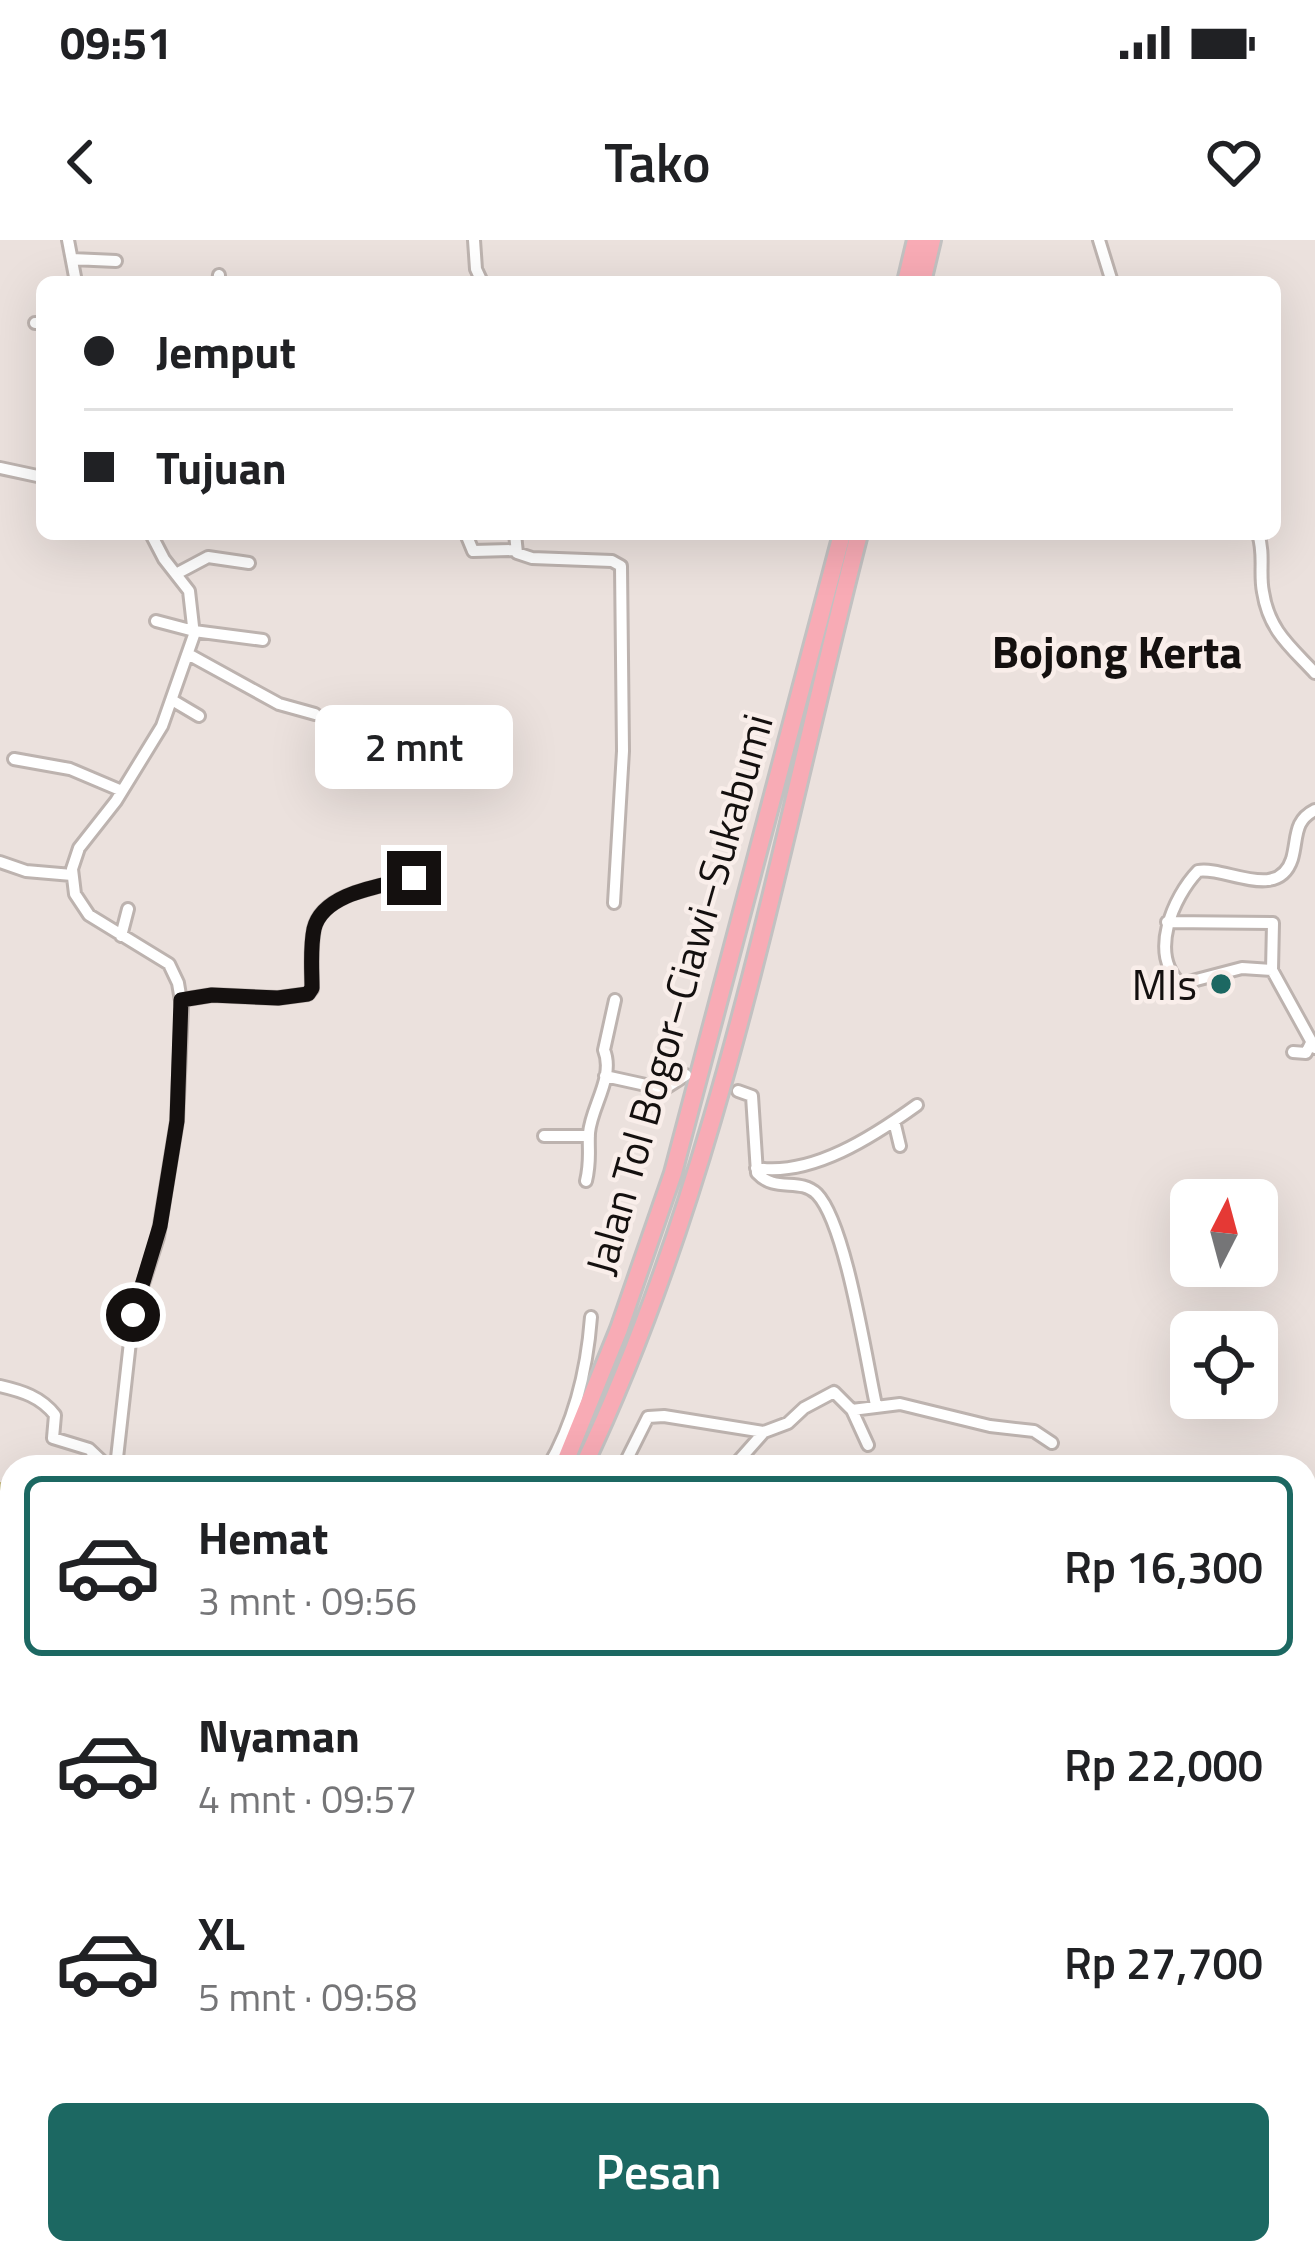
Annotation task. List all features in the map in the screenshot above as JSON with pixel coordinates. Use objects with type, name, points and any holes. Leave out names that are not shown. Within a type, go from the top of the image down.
[{"type":"highway","points":[[907,276],[916,240]]},
{"type":"highway","points":[[923,276],[932,240]]},
{"type":"highway","name":"Jalan Tol Bogor–Ciawi–Sukabumi","points":[[567,1455],[619,1329],[674,1173],[840,540]]},
{"type":"highway","name":"Jalan Tol Bogor–Ciawi–Sukabumi","points":[[588,1455],[649,1316],[721,1089],[858,540]]},
{"type":"street","points":[[68,240],[75,276]]},
{"type":"street","points":[[474,240],[479,276]]},
{"type":"street","points":[[1099,240],[1110,276]]},
{"type":"street","points":[[72,259],[116,261]]},
{"type":"street","points":[[0,468],[36,477]]},
{"type":"street","points":[[114,1455],[132,1317],[160,1226],[177,1121],[181,1000],[167,961],[84,910],[72,875],[79,848],[156,736],[194,631],[190,596],[155,540]]},
{"type":"street","points":[[468,540],[473,551],[515,550],[532,558],[621,566],[624,728],[614,903]]},
{"type":"street","points":[[515,540],[515,550]]},
{"type":"street","points":[[1259,540],[1263,593],[1276,631],[1315,673]]},
{"type":"street","points":[[176,574],[208,557],[249,563]]},
{"type":"street","points":[[156,621],[263,640]]},
{"type":"street","points":[[188,654],[279,704],[315,714]]},
{"type":"street","points":[[172,700],[199,716]]},
{"type":"street","points":[[14,759],[70,769],[122,791]]},
{"type":"street","points":[[1272,970],[1243,968],[1181,984],[1174,979],[1169,960],[1167,922],[1198,871],[1209,869],[1257,881],[1279,876],[1290,864],[1300,822],[1315,810]]},
{"type":"street","points":[[0,862],[26,872],[72,875]]},
{"type":"street","points":[[181,1000],[308,994],[314,932],[323,910],[358,892],[414,878]]},
{"type":"street","points":[[121,936],[128,909]]},
{"type":"street","points":[[1167,922],[1273,922],[1272,970],[1313,1045],[1306,1053],[1293,1052]]},
{"type":"street","points":[[586,1181],[589,1136],[605,1076],[608,1058],[604,1050],[615,1000]]},
{"type":"street","points":[[605,1076],[664,1089],[686,1076]]},
{"type":"street","points":[[738,1091],[752,1096],[756,1168],[765,1182],[804,1186],[821,1200],[839,1240],[876,1405]]},
{"type":"street","points":[[756,1168],[779,1170],[813,1161],[863,1141],[917,1105]]},
{"type":"street","points":[[894,1121],[900,1146]]},
{"type":"street","points":[[544,1136],[589,1136]]},
{"type":"street","points":[[555,1455],[587,1365],[591,1317]]},
{"type":"street","points":[[0,1386],[23,1391],[47,1406],[55,1415],[53,1438],[97,1455]]},
{"type":"street","points":[[744,1455],[764,1432],[788,1423],[832,1392],[852,1410],[868,1445]]},
{"type":"street","points":[[852,1410],[899,1404],[990,1426],[1034,1431],[1052,1443]]},
{"type":"street","points":[[629,1455],[649,1417],[764,1432]]},
{"type":"place","name":"MIs","points":[[1221,984]]},
{"type":"district","name":"Bojong Kerta","points":[[1117,651]]},
{"type":"route","points":[[133,1315],[150,1268],[166,1195],[177,1121],[181,1000],[308,994],[314,932],[323,910],[358,892],[414,878]]}]
